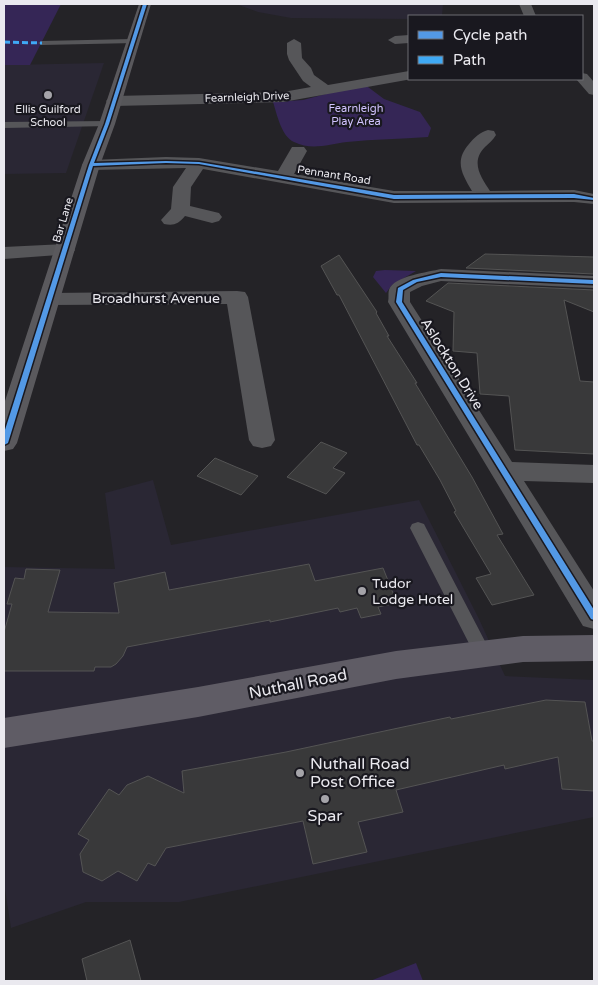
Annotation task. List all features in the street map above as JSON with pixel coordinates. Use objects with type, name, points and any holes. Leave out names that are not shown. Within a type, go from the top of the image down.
[{"type":"highway","name":"Nuthall Road","points":[[4,733],[198,702],[396,665],[523,649],[594,648]]},
{"type":"street","name":"Bar Lane","points":[[4,444],[91,165],[107,124],[145,4]]},
{"type":"street","points":[[395,40],[408,39]]},
{"type":"street","points":[[294,43],[292,55],[304,68],[306,76],[325,89]]},
{"type":"street","name":"Fearnleigh Drive","points":[[114,101],[283,97],[408,75]]},
{"type":"street","points":[[461,138],[483,139],[469,154],[466,162],[468,170],[484,195]]},
{"type":"street","points":[[283,178],[298,151]]},
{"type":"street","name":"Pennant Road","points":[[91,165],[166,162],[199,163],[394,197],[574,192],[594,199]]},
{"type":"street","points":[[199,163],[188,176],[182,188],[183,206],[176,215],[212,217]]},
{"type":"street","points":[[4,253],[65,250]]},
{"type":"street","name":"Aslockton Drive","points":[[594,282],[441,275],[415,281],[400,290],[399,302],[594,617]]},
{"type":"street","name":"Broadhurst Avenue","points":[[50,299],[237,298],[262,440]]},
{"type":"street","points":[[505,471],[594,474]]},
{"type":"lane","points":[[42,43],[132,41]]},
{"type":"lane","points":[[4,125],[107,124]]},
{"type":"lane","points":[[418,528],[483,654]]},
{"type":"shaded area","points":[[236,4],[443,4],[442,15],[408,15],[408,19],[291,18],[258,12]]},
{"type":"shaded area","name":"Ellis Guilford School","points":[[104,63],[66,173],[4,174],[4,65]]},
{"type":"shaded area","points":[[153,480],[171,545],[419,500],[479,619],[505,676],[594,680],[594,817],[179,902],[86,902],[11,928],[4,883],[4,567],[115,569],[105,493]]},
{"type":"green space","points":[[4,4],[61,4],[30,65],[4,65]]},
{"type":"green space","name":"Fearnleigh Play Area","points":[[364,84],[384,99],[420,112],[431,128],[428,137],[307,146],[294,142],[286,135],[273,102],[303,100]]},
{"type":"green space","points":[[376,271],[416,271],[392,285],[386,293],[373,277]]},
{"type":"green space","points":[[416,963],[423,981],[370,981]]},
{"type":"building","points":[[485,254],[594,257],[594,274],[466,268]]},
{"type":"building","points":[[339,255],[377,312],[389,336],[387,336],[472,477],[503,534],[497,535],[534,595],[492,605],[476,578],[491,574],[454,512],[456,511],[440,480],[419,445],[417,445],[339,295],[337,295],[321,266]]},
{"type":"building","points":[[448,283],[594,290],[594,312],[564,300],[580,381],[594,382],[594,454],[515,450],[509,396],[480,394],[477,353],[453,351],[454,312],[426,301]]},
{"type":"building","points":[[321,442],[347,453],[333,468],[345,473],[326,494],[287,477]]},
{"type":"building","points":[[215,458],[258,476],[241,495],[197,476]]},
{"type":"building","points":[[309,564],[315,581],[383,568],[397,603],[378,607],[381,614],[361,618],[357,608],[340,612],[338,608],[127,647],[123,656],[116,664],[111,667],[95,667],[94,671],[4,671],[4,632],[12,604],[7,604],[15,578],[24,579],[26,569],[60,570],[48,612],[119,613],[114,583],[165,572],[169,590]]},
{"type":"building","points":[[546,700],[585,702],[592,741],[594,741],[594,791],[562,789],[558,757],[505,769],[504,765],[396,790],[403,812],[358,822],[367,852],[313,864],[303,821],[166,848],[155,866],[148,863],[137,881],[118,871],[102,881],[83,872],[80,854],[89,840],[78,834],[109,789],[119,795],[127,785],[148,776],[184,793],[182,771],[286,752],[450,717],[451,719]]},
{"type":"building","points":[[130,940],[141,981],[87,981],[82,959]]},
{"type":"marked path","points":[[4,42],[42,43]]},
{"type":"cycle path","points":[[4,443],[91,165],[107,124],[145,4]]},
{"type":"cycle path","points":[[91,165],[166,162],[199,163],[394,197],[574,196],[594,199]]},
{"type":"cycle path","points":[[594,282],[441,275],[415,281],[400,289],[399,302],[594,617]]},
{"type":"place","name":"Ellis Guilford School","points":[[48,95]]},
{"type":"place","name":"Tudor Lodge Hotel","points":[[362,591]]},
{"type":"place","name":"Nuthall Road Post Office","points":[[300,773]]},
{"type":"place","name":"Spar","points":[[325,799]]}]
